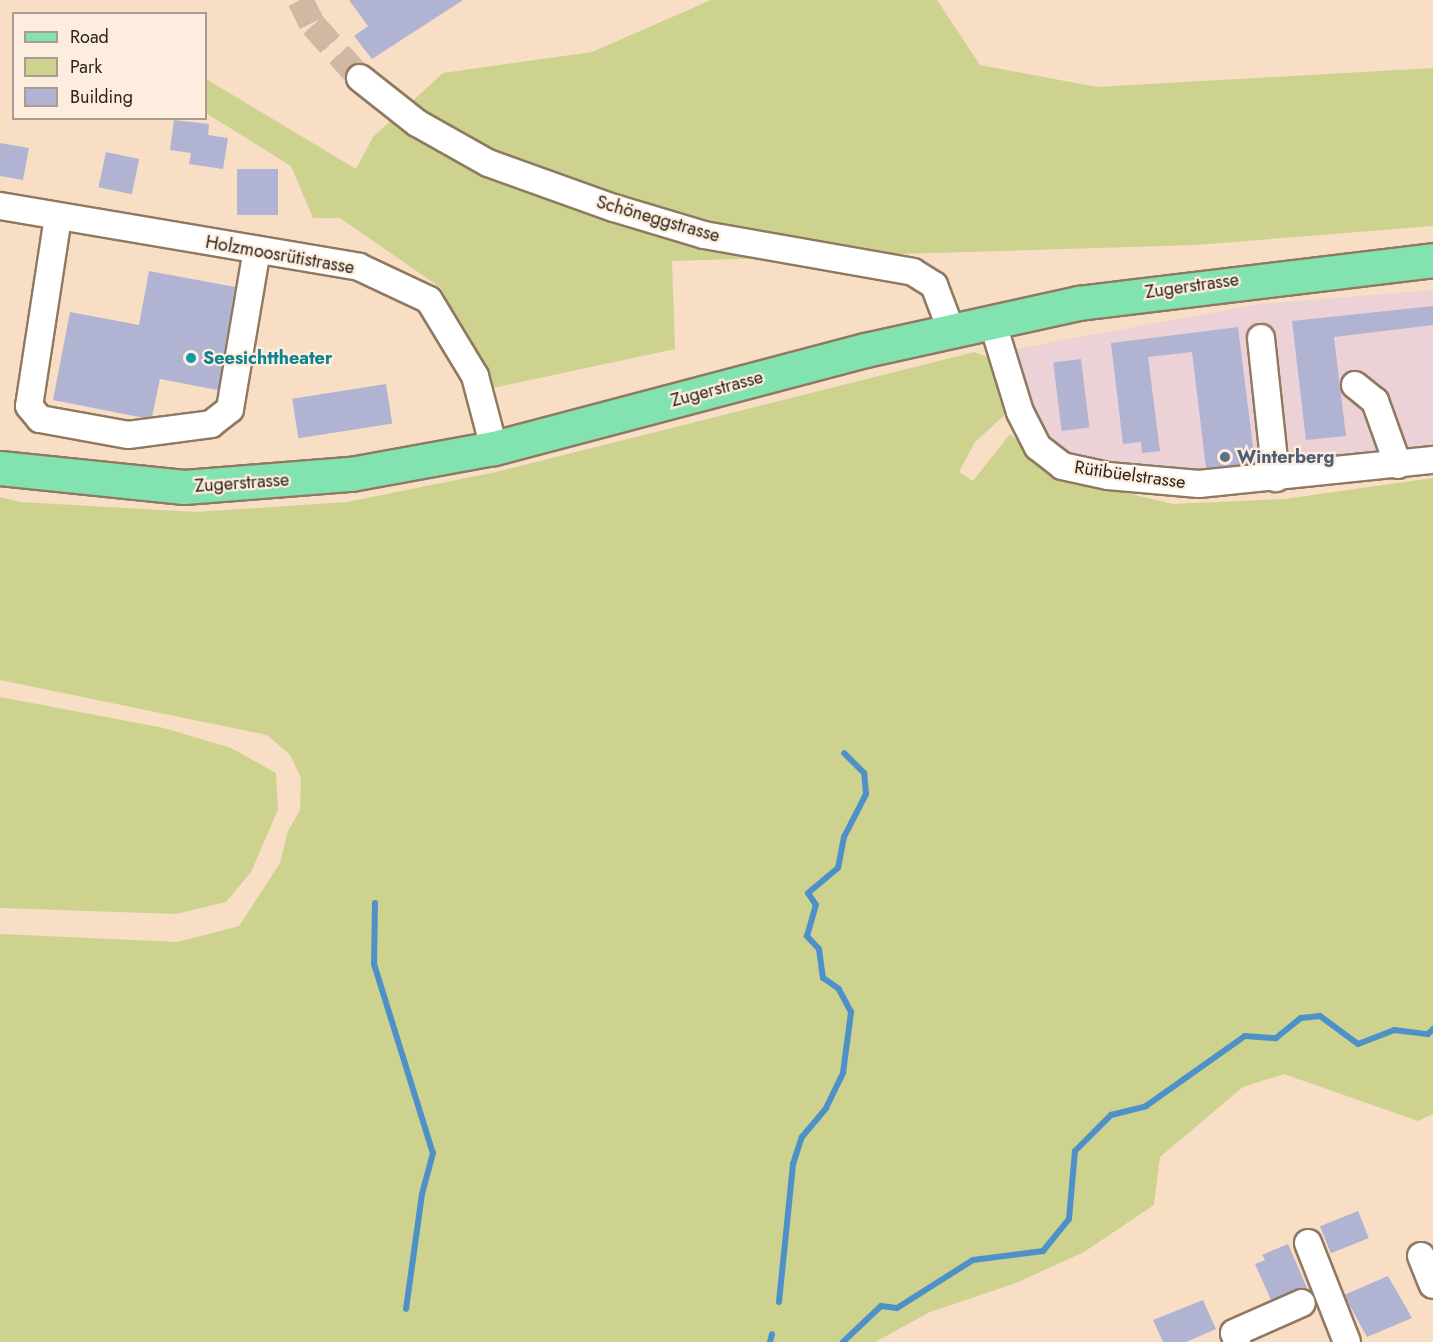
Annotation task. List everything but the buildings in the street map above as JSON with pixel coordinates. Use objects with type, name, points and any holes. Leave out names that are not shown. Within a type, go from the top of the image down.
[{"type":"main road","name":"Zugerstrasse","points":[[0,468],[184,487],[238,485],[351,474],[494,448],[992,321],[1146,292],[1433,260]]},
{"type":"street","name":"Schöneggstrasse","points":[[360,78],[417,123],[488,163],[614,208],[704,234],[913,272],[934,285],[951,330]]},
{"type":"street","name":"Holzmoosrütistrasse","points":[[0,206],[359,267],[429,300],[475,376],[494,448]]},
{"type":"street","points":[[58,217],[29,406],[40,418],[128,435],[211,424],[230,409],[257,250]]},
{"type":"street","name":"Rütibüelstrasse","points":[[992,321],[1008,362],[1020,412],[1038,447],[1062,465],[1158,482],[1276,478],[1433,460]]},
{"type":"street","points":[[1261,338],[1276,478]]},
{"type":"street","points":[[1355,385],[1375,401],[1398,465]]},
{"type":"street","points":[[1308,1243],[1347,1342]]},
{"type":"street","points":[[1421,1256],[1433,1285]]},
{"type":"street","points":[[1237,1342],[1233,1333],[1302,1304]]},
{"type":"shaded area","points":[[1433,290],[1433,446],[1377,456],[1199,476],[1070,458],[1030,411],[1014,349],[1260,304]]},
{"type":"green space","points":[[711,0],[937,0],[980,65],[1097,87],[1433,68],[1433,226],[1196,245],[672,261],[675,349],[493,388],[441,288],[340,218],[313,218],[291,166],[207,114],[207,80],[356,169],[373,137],[443,73],[592,52]]},
{"type":"green space","points":[[974,352],[996,360],[1008,412],[975,442],[959,472],[973,481],[1010,434],[1055,476],[1173,504],[1284,499],[1433,478],[1433,1114],[1418,1121],[1284,1074],[1243,1087],[1160,1157],[1154,1205],[1084,1252],[1016,1283],[930,1312],[875,1342],[0,1342],[0,934],[178,942],[239,926],[280,863],[288,831],[300,810],[301,778],[290,755],[267,735],[0,680],[0,497],[21,502],[196,512],[347,502],[496,472]]},
{"type":"green space","points":[[0,697],[164,728],[231,748],[276,773],[278,810],[251,872],[226,902],[176,914],[0,908]]},
{"type":"waterway","points":[[779,1302],[793,1164],[802,1137],[826,1108],[843,1073],[851,1012],[839,989],[823,978],[819,949],[807,936],[816,905],[808,893],[838,868],[844,837],[866,794],[864,773],[844,753]]},
{"type":"waterway","points":[[375,903],[374,964],[433,1153],[422,1194],[406,1309]]},
{"type":"waterway","points":[[843,1342],[881,1306],[897,1308],[973,1260],[1043,1251],[1069,1219],[1075,1151],[1111,1115],[1146,1106],[1245,1036],[1276,1038],[1301,1018],[1320,1016],[1358,1044],[1394,1030],[1428,1034],[1433,1029]]},
{"type":"waterway","points":[[770,1342],[772,1334]]},
{"type":"tunnel","points":[[300,0],[313,25],[360,78]]},
{"type":"place","name":"Seesichttheater","points":[[191,358]]},
{"type":"place","name":"Winterberg","points":[[1225,457]]}]
